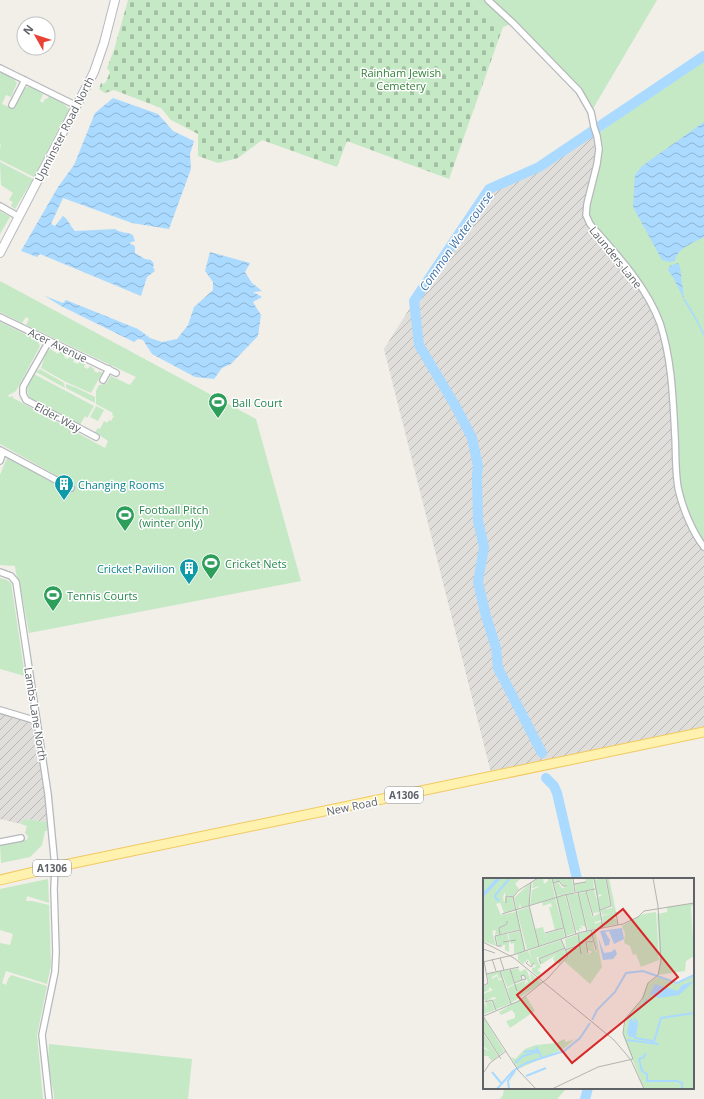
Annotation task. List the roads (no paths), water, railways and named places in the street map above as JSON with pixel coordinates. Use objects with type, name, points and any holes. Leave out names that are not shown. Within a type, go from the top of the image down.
[{"type":"main road","name":"New Road","points":[[0,880],[55,867],[704,732]]},
{"type":"street","name":"Upminster Road North","points":[[0,253],[94,72],[104,43],[115,0]]},
{"type":"street","name":"Launders Lane","points":[[488,0],[513,23],[579,91],[591,112],[599,149],[586,215],[590,224],[637,281],[650,302],[660,323],[669,359],[672,383],[678,491],[686,514],[704,547]]},
{"type":"street","points":[[0,68],[77,106]]},
{"type":"street","points":[[12,105],[25,80]]},
{"type":"street","points":[[0,206],[19,217]]},
{"type":"street","name":"Acer Avenue","points":[[0,317],[116,373]]},
{"type":"street","name":"Elder Way","points":[[49,341],[23,387],[23,394],[26,400],[96,437]]},
{"type":"street","points":[[103,380],[109,369]]},
{"type":"street","points":[[0,461],[2,451],[71,488]]},
{"type":"street","name":"Lambs Lane North","points":[[0,572],[11,576],[16,582],[48,794],[55,867],[55,972],[42,1035],[49,1099]]},
{"type":"street","points":[[0,710],[37,721]]},
{"type":"street","points":[[0,842],[21,838]]},
{"type":"water","points":[[113,98],[158,114],[173,131],[194,141],[190,154],[191,169],[169,229],[132,223],[63,198],[51,224],[55,226],[63,216],[67,219],[75,231],[115,229],[133,235],[135,241],[129,243],[135,246],[135,253],[145,259],[151,260],[154,264],[153,267],[155,271],[147,277],[141,296],[40,254],[37,257],[21,251],[58,187],[74,165],[95,113]]},
{"type":"water","points":[[704,122],[704,237],[682,249],[676,256],[675,261],[670,262],[662,260],[633,207],[635,175],[642,166]]},
{"type":"water","points":[[210,252],[250,263],[245,272],[252,283],[262,291],[253,292],[262,297],[253,302],[261,315],[258,336],[231,364],[222,368],[214,379],[195,377],[152,354],[143,340],[138,339],[134,342],[61,306],[45,296],[63,303],[66,300],[138,329],[150,338],[162,342],[177,339],[188,325],[194,307],[213,290],[213,282],[205,271]]},
{"type":"water","points":[[678,263],[680,267],[684,299],[668,270],[670,266]]},
{"type":"waterway","name":"Common Watercourse","points":[[542,753],[498,668],[496,648],[486,616],[478,582],[484,547],[478,521],[478,466],[472,438],[456,407],[419,345],[414,301],[489,189],[539,167],[704,56]]},
{"type":"waterway","points":[[684,299],[704,335]]},
{"type":"waterway","name":"Common Watercourse","points":[[546,778],[554,786],[557,793],[577,878]]},
{"type":"waterway","name":"Common Watercourse","points":[[585,1099],[588,1089]]},
{"type":"place","name":"Ball Court","points":[[218,419]]},
{"type":"place","name":"Changing Rooms","points":[[64,501]]},
{"type":"place","name":"Football Pitch (winter only)","points":[[125,532]]},
{"type":"place","name":"Cricket Nets","points":[[211,580]]},
{"type":"place","name":"Cricket Pavilion","points":[[189,585]]},
{"type":"place","name":"Tennis Courts","points":[[53,612]]},
{"type":"park label","name":"Rainham Jewish Cemetery","points":[[401,78]]}]
